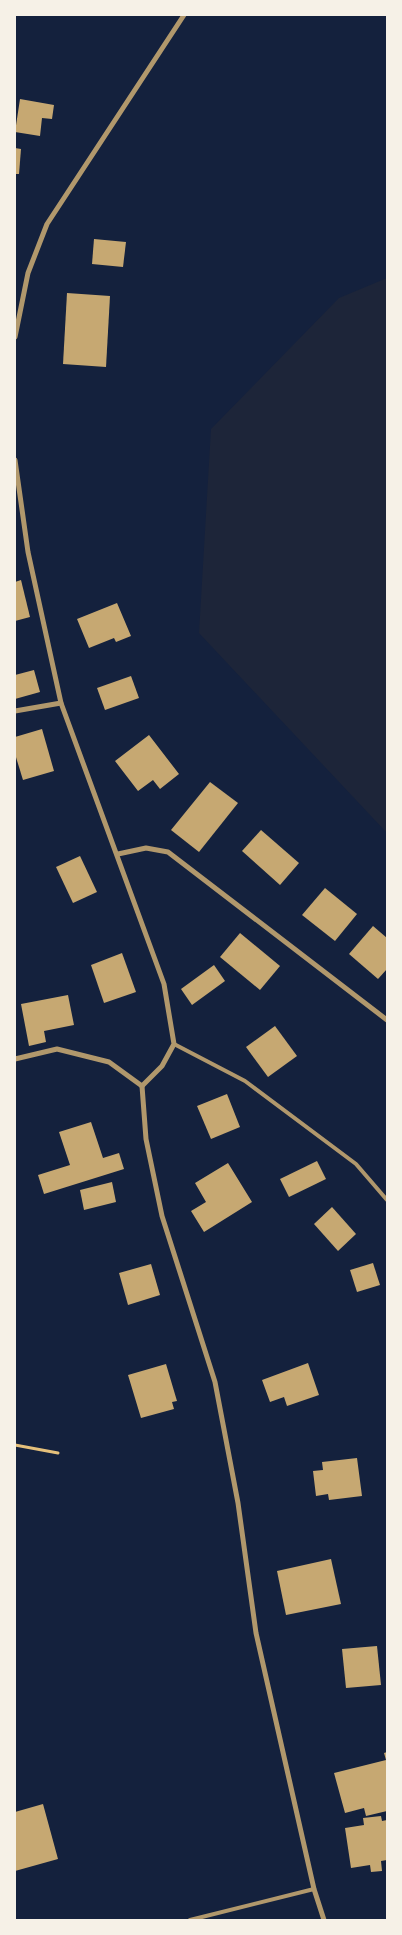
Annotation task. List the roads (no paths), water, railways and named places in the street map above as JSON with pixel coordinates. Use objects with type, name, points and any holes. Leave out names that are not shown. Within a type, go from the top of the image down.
[{"type":"street","points":[[15,337],[28,273],[47,224],[184,15]]},
{"type":"street","points":[[15,460],[28,552],[61,703],[118,854],[164,984],[174,1044],[162,1066],[142,1086],[146,1139],[162,1216],[215,1382],[238,1503],[256,1633],[314,1888],[324,1920]]},
{"type":"street","points":[[15,711],[61,703]]},
{"type":"street","points":[[118,854],[146,848],[168,852],[387,1020]]},
{"type":"street","points":[[15,1059],[57,1049],[109,1062],[142,1086]]},
{"type":"lane","points":[[174,1044],[245,1081],[356,1164],[387,1200]]},
{"type":"lane","points":[[190,1920],[314,1888]]}]
